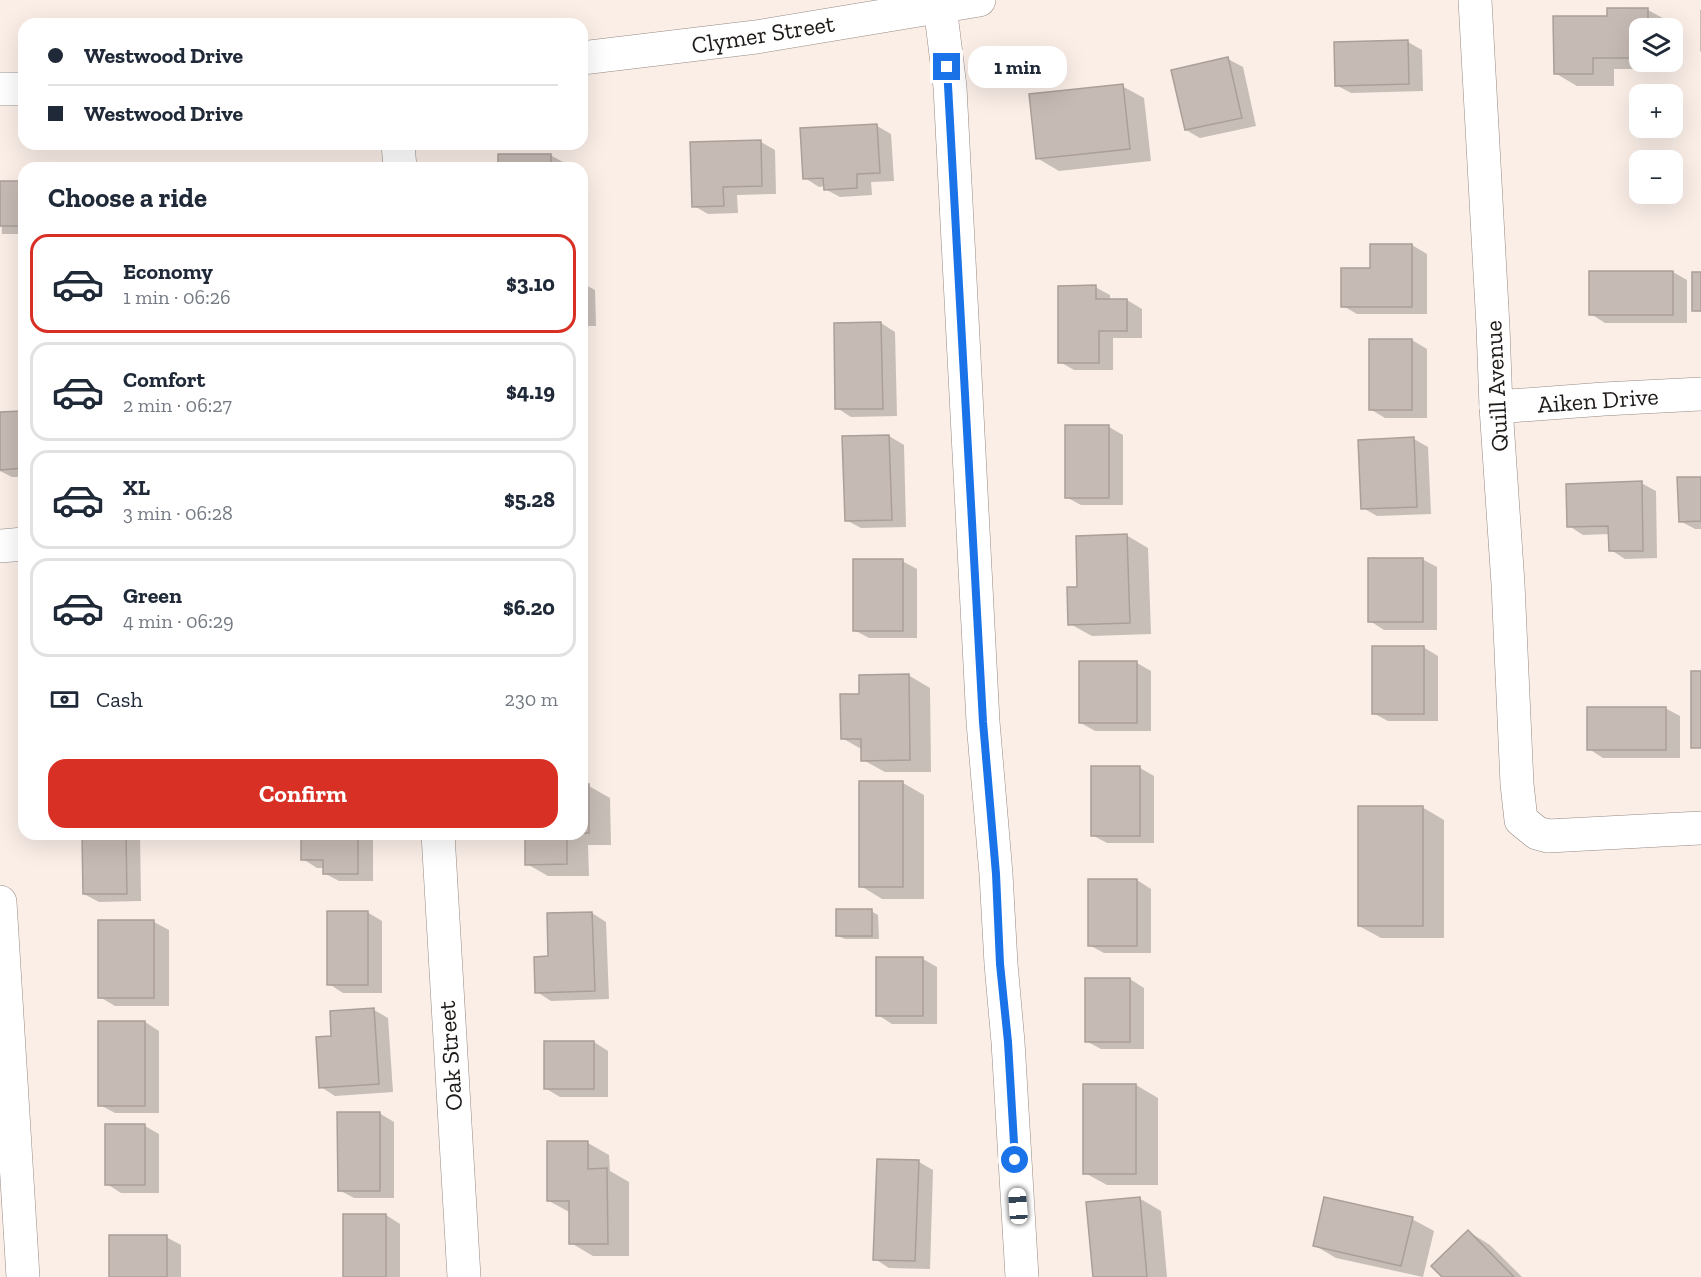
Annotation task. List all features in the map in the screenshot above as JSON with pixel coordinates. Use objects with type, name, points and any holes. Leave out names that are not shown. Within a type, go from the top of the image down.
[{"type":"street","name":"Clymer Street","points":[[588,57],[756,37],[979,0]]},
{"type":"street","name":"Quill Avenue","points":[[1475,0],[1496,407],[1508,584],[1516,773],[1521,820],[1537,832],[1548,836],[1701,828]]},
{"type":"street","points":[[940,6],[950,87],[983,722],[996,874],[1000,964],[1008,1042],[1022,1277]]},
{"type":"street","points":[[0,89],[18,88]]},
{"type":"street","name":"Aiken Drive","points":[[1496,407],[1701,394]]},
{"type":"street","points":[[0,546],[18,544]]},
{"type":"street","name":"Oak Street","points":[[438,840],[464,1277]]},
{"type":"street","points":[[0,902],[23,1277]]},
{"type":"building","points":[[1607,8],[1648,8],[1648,18],[1629,18],[1629,58],[1593,58],[1593,74],[1554,74],[1553,16],[1607,16]]},
{"type":"building","points":[[1408,40],[1409,84],[1335,86],[1334,42]]},
{"type":"building","points":[[1228,57],[1242,118],[1185,130],[1171,70]]},
{"type":"building","points":[[1123,84],[1130,149],[1036,159],[1029,94]]},
{"type":"building","points":[[877,124],[880,173],[857,174],[857,188],[824,190],[823,178],[803,179],[800,128]]},
{"type":"building","points":[[761,140],[762,186],[723,187],[724,206],[692,207],[690,142]]},
{"type":"building","points":[[498,154],[551,154],[551,162],[498,162]]},
{"type":"building","points":[[0,181],[18,181],[18,226],[0,226]]},
{"type":"building","points":[[1370,244],[1412,244],[1412,307],[1341,307],[1341,268],[1370,268]]},
{"type":"building","points":[[1589,271],[1673,271],[1673,315],[1589,315]]},
{"type":"building","points":[[1692,272],[1701,272],[1701,311],[1692,311]]},
{"type":"building","points":[[1096,285],[1096,299],[1127,299],[1127,331],[1099,331],[1099,363],[1058,363],[1058,286]]},
{"type":"building","points":[[881,322],[883,409],[835,409],[834,323]]},
{"type":"building","points":[[1369,339],[1412,339],[1412,410],[1369,410]]},
{"type":"building","points":[[18,411],[18,468],[0,470],[0,412]]},
{"type":"building","points":[[1065,425],[1109,425],[1109,498],[1065,498]]},
{"type":"building","points":[[889,435],[892,520],[845,521],[842,436]]},
{"type":"building","points":[[1414,437],[1417,507],[1361,509],[1358,440]]},
{"type":"building","points":[[1677,477],[1701,477],[1701,521],[1679,522]]},
{"type":"building","points":[[1642,481],[1643,551],[1609,551],[1608,526],[1567,527],[1566,484]]},
{"type":"building","points":[[1127,534],[1130,623],[1068,625],[1067,587],[1077,587],[1076,536]]},
{"type":"building","points":[[1368,558],[1423,558],[1423,622],[1368,622]]},
{"type":"building","points":[[853,559],[903,559],[903,631],[853,631]]},
{"type":"building","points":[[1372,646],[1424,646],[1424,714],[1372,714]]},
{"type":"building","points":[[1079,661],[1137,661],[1137,723],[1079,723]]},
{"type":"building","points":[[1691,671],[1701,671],[1701,748],[1691,748]]},
{"type":"building","points":[[909,674],[910,760],[861,761],[861,739],[841,739],[840,694],[859,694],[859,675]]},
{"type":"building","points":[[1587,707],[1666,707],[1666,750],[1587,750]]},
{"type":"building","points":[[1091,766],[1140,766],[1140,836],[1091,836]]},
{"type":"building","points":[[859,781],[903,781],[903,887],[859,887]]},
{"type":"building","points":[[588,784],[589,784],[588,833]]},
{"type":"building","points":[[1358,806],[1423,806],[1423,926],[1358,926]]},
{"type":"building","points":[[82,840],[126,840],[127,894],[83,894]]},
{"type":"building","points":[[301,840],[358,840],[358,874],[323,874],[323,860],[301,860]]},
{"type":"building","points":[[525,840],[567,840],[567,864],[525,865]]},
{"type":"building","points":[[1088,879],[1137,879],[1137,946],[1088,946]]},
{"type":"building","points":[[836,909],[872,909],[872,936],[836,936]]},
{"type":"building","points":[[327,911],[368,911],[368,985],[327,985]]},
{"type":"building","points":[[592,912],[595,991],[535,993],[534,957],[548,956],[547,913]]},
{"type":"building","points":[[98,920],[154,920],[154,998],[98,998]]},
{"type":"building","points":[[876,957],[923,957],[923,1016],[876,1016]]},
{"type":"building","points":[[1085,978],[1130,978],[1130,1042],[1085,1042]]},
{"type":"building","points":[[374,1008],[379,1084],[319,1088],[316,1037],[331,1036],[330,1011]]},
{"type":"building","points":[[98,1021],[145,1021],[145,1106],[98,1106]]},
{"type":"building","points":[[544,1041],[594,1041],[594,1089],[544,1089]]},
{"type":"building","points":[[1083,1084],[1136,1084],[1136,1174],[1083,1174]]},
{"type":"building","points":[[337,1112],[380,1112],[380,1191],[338,1191]]},
{"type":"building","points":[[105,1124],[145,1124],[145,1185],[105,1185]]},
{"type":"building","points":[[547,1141],[588,1141],[588,1169],[607,1168],[608,1244],[569,1244],[569,1201],[547,1201]]},
{"type":"building","points":[[877,1159],[919,1160],[915,1261],[873,1260]]},
{"type":"building","points":[[1140,1197],[1147,1277],[1093,1277],[1086,1202]]},
{"type":"building","points":[[1324,1197],[1413,1217],[1401,1266],[1313,1246]]},
{"type":"building","points":[[343,1214],[386,1214],[386,1277],[343,1277]]},
{"type":"building","points":[[1468,1230],[1514,1277],[1442,1277],[1431,1266]]},
{"type":"building","points":[[109,1235],[167,1235],[167,1277],[109,1277]]},
{"type":"route","points":[[947,67],[950,87],[983,722],[996,874],[1000,964],[1008,1042],[1015,1160]]}]
